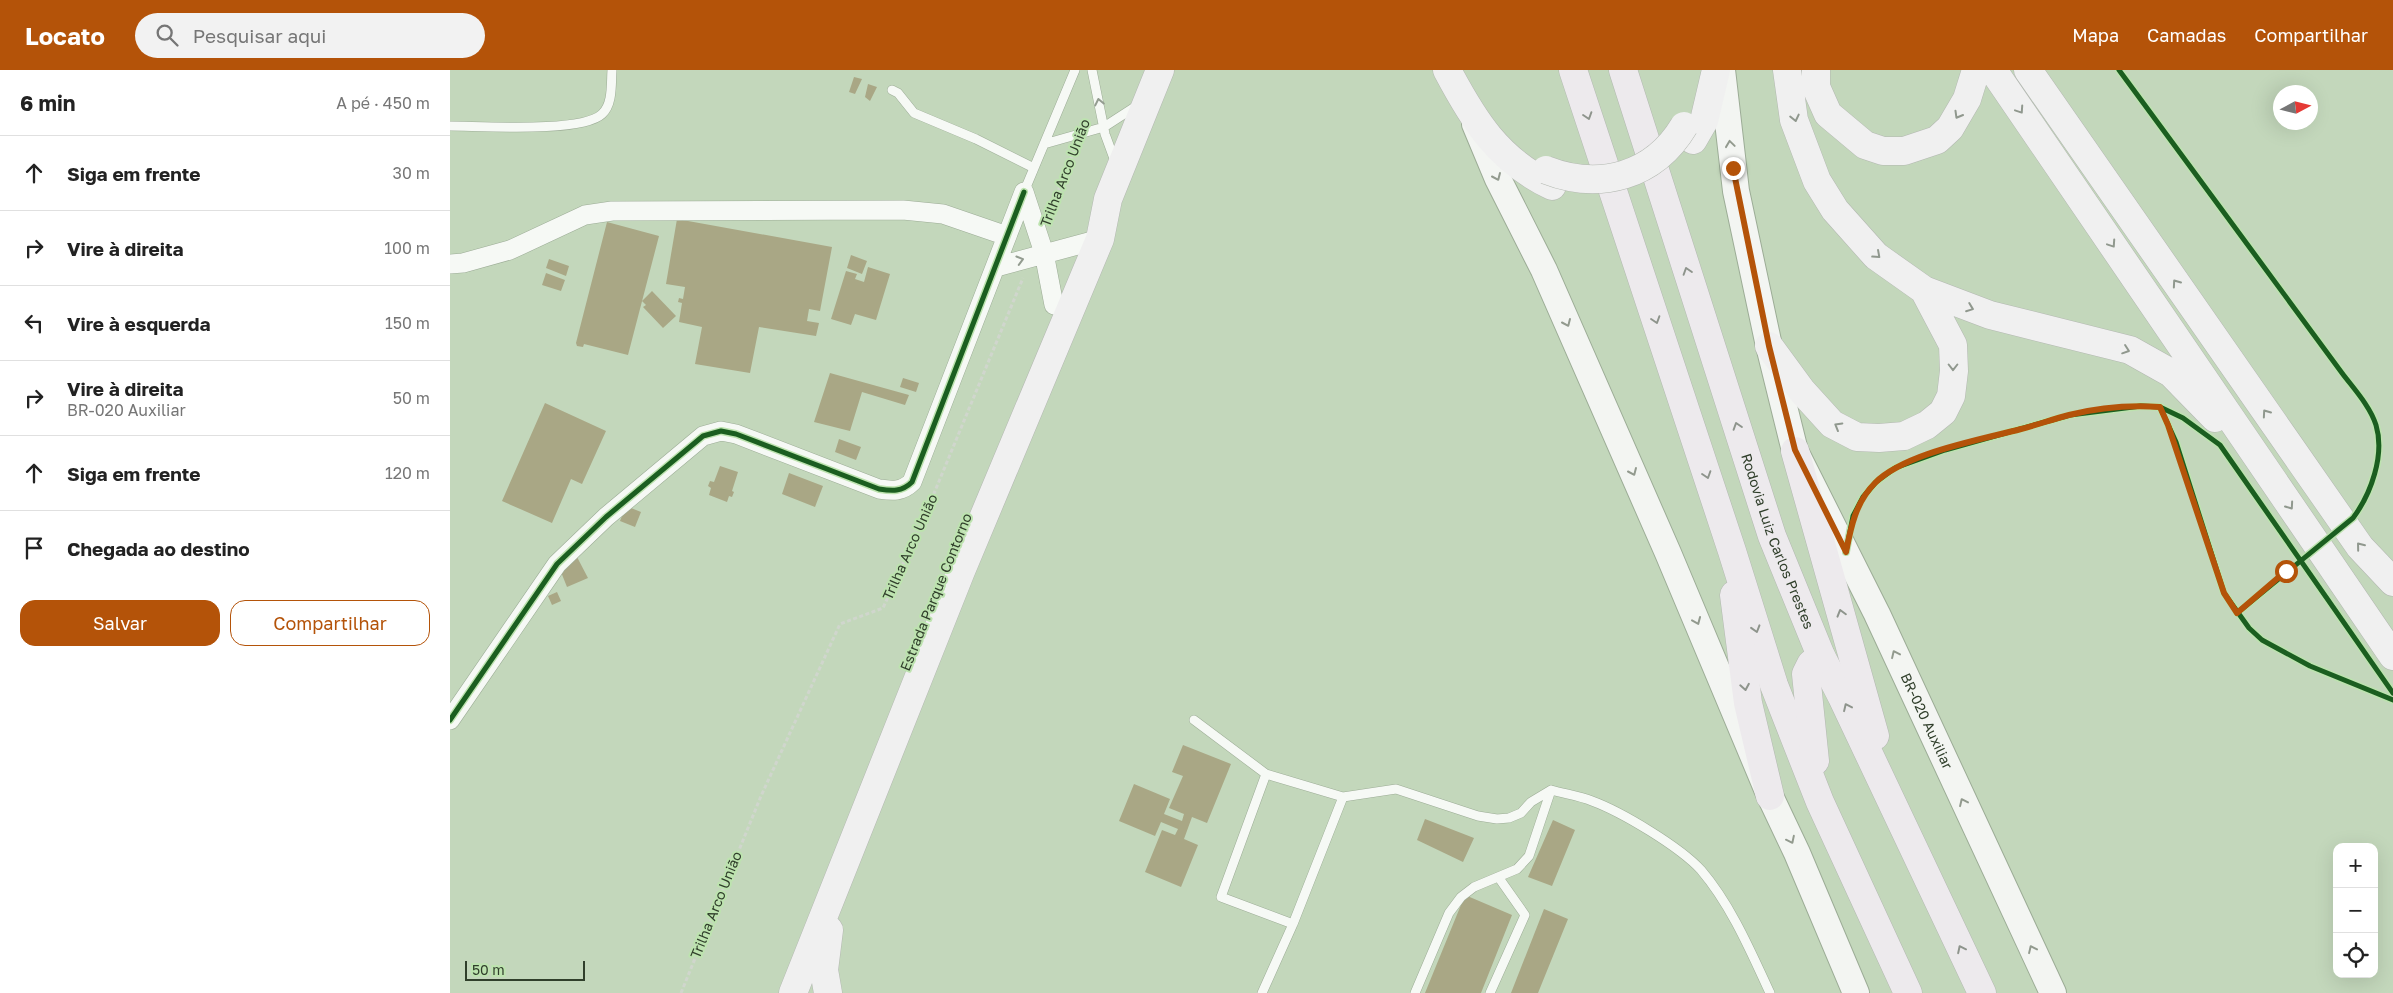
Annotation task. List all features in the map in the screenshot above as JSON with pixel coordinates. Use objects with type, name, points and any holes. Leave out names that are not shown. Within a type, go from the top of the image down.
[{"type":"highway","points":[[1573,70],[1774,685],[1820,802],[1908,993]]},
{"type":"highway","name":"Rodovia Luiz Carlos Prestes","points":[[1623,70],[1772,536],[1821,656],[1982,993]]},
{"type":"highway","points":[[1795,450],[1896,812]]},
{"type":"highway","points":[[1732,552],[1736,621],[1742,673],[1770,796]]},
{"type":"highway","points":[[1820,802],[1811,735],[1806,674],[1811,664],[1821,656]]},
{"type":"main road","name":"Estrada Parque Contorno","points":[[793,993],[1160,70]]},
{"type":"main road","points":[[1447,70],[1472,116],[1498,179],[1544,270],[1668,553],[1770,796],[1797,853],[1856,993]]},
{"type":"main road","points":[[1454,70],[1510,142],[1549,178]]},
{"type":"main road","points":[[1689,133],[1690,114],[1698,70]]},
{"type":"main road","points":[[1472,116],[1504,154],[1523,170],[1549,178],[1574,190],[1597,191],[1617,189],[1640,182],[1672,162],[1689,133],[1704,121],[1716,70]]},
{"type":"main road","name":"BR-020 Auxiliar","points":[[1722,70],[1736,191],[1769,346],[1795,450],[1876,614],[2053,993]]},
{"type":"main road","points":[[1787,70],[1794,120],[1818,181],[1835,210],[1876,256],[1924,290],[1999,318],[2130,350],[2171,373],[2267,471]]},
{"type":"main road","points":[[1816,70],[1816,87],[1828,114],[1865,145],[1883,151],[1904,151],[1937,140],[1950,128],[1967,99],[1976,70]]},
{"type":"main road","points":[[1993,70],[2393,656]]},
{"type":"main road","points":[[2028,70],[2360,547],[2393,582]]},
{"type":"main road","points":[[2042,70],[2081,146]]},
{"type":"main road","name":"Estrada Parque Contorno","points":[[781,993],[912,651],[1054,305],[1091,241]]},
{"type":"main road","points":[[1769,346],[1802,391],[1832,424],[1857,437],[1904,436],[1928,425],[1942,412],[1951,396],[1954,371],[1953,345],[1924,290]]},
{"type":"main road","points":[[828,993],[824,970],[826,947],[840,876]]},
{"type":"street","points":[[450,720],[557,564],[606,517],[703,436],[721,431],[736,434],[879,489],[899,491],[906,488],[912,482],[1024,192]]},
{"type":"street","points":[[1024,192],[1044,253],[1054,305]]},
{"type":"street","points":[[450,264],[463,263],[510,250],[585,215],[612,211],[903,210],[944,214],[1007,236]]},
{"type":"street","points":[[996,267],[1091,241]]},
{"type":"lane","points":[[450,126],[558,126],[579,124],[592,120],[602,114],[607,108],[610,97],[612,70]]},
{"type":"lane","points":[[1024,192],[1075,70]]},
{"type":"lane","points":[[1092,70],[1104,127],[1119,171]]},
{"type":"lane","points":[[892,90],[898,93],[914,113],[976,139],[1034,168]]},
{"type":"lane","points":[[1044,144],[1104,127],[1150,98]]},
{"type":"lane","points":[[1194,720],[1266,774],[1343,796],[1396,789],[1478,816],[1497,818],[1510,818],[1551,790],[1592,801],[1623,816],[1668,843],[1700,870],[1730,912],[1770,993]]},
{"type":"lane","points":[[1266,774],[1221,897],[1293,924]]},
{"type":"lane","points":[[1415,993],[1448,913],[1461,897],[1474,887],[1517,869],[1529,856],[1551,790]]},
{"type":"lane","points":[[1262,993],[1293,924],[1343,796]]},
{"type":"lane","points":[[1490,993],[1525,915],[1499,878]]},
{"type":"building","points":[[854,77],[862,79],[855,94],[849,92]]},
{"type":"building","points":[[868,84],[877,87],[870,101],[865,97]]},
{"type":"building","points":[[677,219],[832,247],[820,311],[809,309],[807,321],[819,323],[816,336],[759,327],[750,373],[695,364],[702,327],[679,322],[682,303],[678,302],[679,298],[683,299],[685,287],[666,284]]},
{"type":"building","points":[[607,222],[659,236],[628,355],[584,344],[583,347],[577,346],[576,343]]},
{"type":"building","points":[[851,255],[867,261],[862,274],[847,268]]},
{"type":"building","points":[[549,259],[569,266],[566,276],[546,268]]},
{"type":"building","points":[[868,267],[890,274],[876,320],[855,314],[851,325],[831,319],[846,271],[857,274],[855,279],[864,282]]},
{"type":"building","points":[[546,273],[565,280],[561,291],[542,285]]},
{"type":"building","points":[[652,291],[676,316],[663,328],[643,307],[646,305],[642,301]]},
{"type":"building","points":[[830,373],[909,395],[905,405],[862,392],[850,431],[814,422]]},
{"type":"building","points":[[903,378],[919,383],[916,392],[900,387]]},
{"type":"building","points":[[545,403],[606,431],[582,484],[571,479],[552,523],[502,501]]},
{"type":"building","points":[[839,439],[861,447],[856,460],[835,452]]},
{"type":"building","points":[[720,466],[738,472],[732,491],[734,492],[732,497],[729,496],[727,502],[709,495],[711,488],[708,486],[710,481],[714,482]]},
{"type":"building","points":[[789,473],[823,486],[815,507],[782,494]]},
{"type":"building","points":[[626,506],[641,512],[635,527],[620,521]]},
{"type":"building","points":[[577,557],[588,578],[567,587],[559,567]]},
{"type":"building","points":[[557,592],[561,601],[552,605],[548,596]]},
{"type":"building","points":[[1183,745],[1231,764],[1207,823],[1192,817],[1184,839],[1198,845],[1181,887],[1145,872],[1162,830],[1175,835],[1178,829],[1161,822],[1155,836],[1119,821],[1134,784],[1170,799],[1164,814],[1182,821],[1184,814],[1169,808],[1183,776],[1172,772]]},
{"type":"building","points":[[1425,819],[1474,838],[1463,862],[1417,840]]},
{"type":"building","points":[[1553,820],[1575,830],[1552,886],[1528,877]]},
{"type":"building","points":[[1465,895],[1512,915],[1481,993],[1425,993]]},
{"type":"building","points":[[1544,909],[1568,919],[1538,993],[1511,993]]},
{"type":"cycle path","points":[[2119,70],[2361,398],[2370,411],[2376,425],[2379,449],[2375,474],[2371,486],[2353,518],[2237,613]]},
{"type":"cycle path","points":[[450,720],[557,564],[606,517],[703,436],[721,431],[736,434],[879,489],[897,490],[904,488],[912,482],[1024,192]]},
{"type":"cycle path","points":[[1846,552],[1853,516],[1863,497],[1876,482],[1895,468],[1945,450],[2070,415],[2141,406],[2160,407],[2183,418],[2220,445],[2393,693]]},
{"type":"cycle path","points":[[2160,407],[2176,442],[2224,593],[2249,628],[2262,640],[2310,666],[2393,700]]},
{"type":"route","points":[[1733,168],[1736,191],[1769,346],[1795,450],[1846,552],[1854,516],[1864,497],[1876,482],[1894,468],[1945,450],[2070,415],[2141,406],[2160,407],[2176,442],[2210,554],[2224,593],[2237,613],[2286,571]]}]
